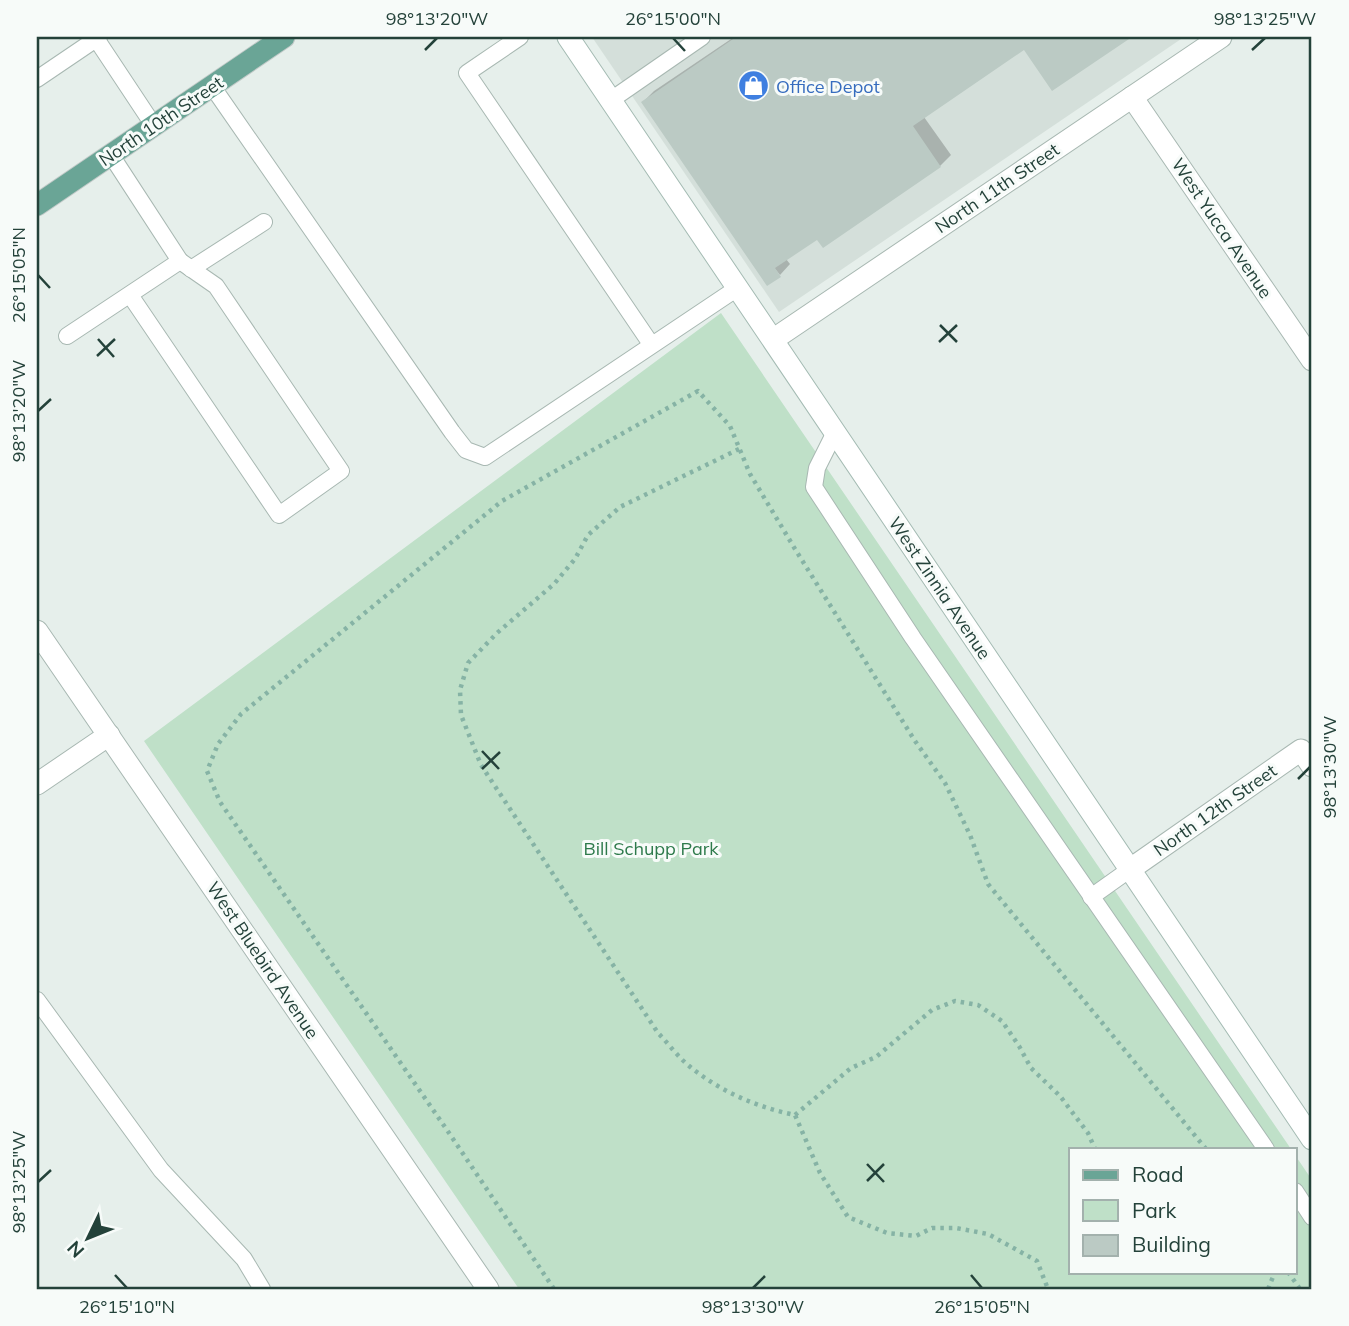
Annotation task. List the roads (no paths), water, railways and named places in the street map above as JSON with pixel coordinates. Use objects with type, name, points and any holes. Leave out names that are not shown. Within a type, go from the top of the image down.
[{"type":"main road","name":"North 10th Street","points":[[37,205],[284,37]]},
{"type":"street","name":"West Zinnia Avenue","points":[[568,37],[1312,1139]]},
{"type":"street","name":"North 11th Street","points":[[774,339],[1221,37]]},
{"type":"street","name":"West Yucca Avenue","points":[[1132,97],[1312,360]]},
{"type":"street","name":"West Bluebird Avenue","points":[[37,631],[488,1289]]},
{"type":"street","points":[[37,784],[109,735]]},
{"type":"street","name":"North 12th Street","points":[[1129,870],[1309,753]]},
{"type":"lane","points":[[37,79],[97,37],[154,126]]},
{"type":"lane","points":[[520,37],[467,73],[651,344]]},
{"type":"lane","points":[[611,100],[702,37]]},
{"type":"lane","points":[[212,86],[466,450],[485,457],[738,288]]},
{"type":"lane","points":[[111,155],[185,265],[216,286],[341,471],[278,515],[130,295]]},
{"type":"lane","points":[[67,337],[130,295],[264,222]]},
{"type":"lane","points":[[835,432],[817,468],[814,488],[913,638],[1265,1148]]},
{"type":"lane","points":[[1091,897],[1129,870]]},
{"type":"lane","points":[[37,1000],[160,1170],[244,1259],[262,1289]]},
{"type":"lane","points":[[1296,1193],[1312,1217]]},
{"type":"place","name":"Office Depot","points":[[753,86]]},
{"type":"park label","name":"Bill Schupp Park","points":[[651,848]]}]
